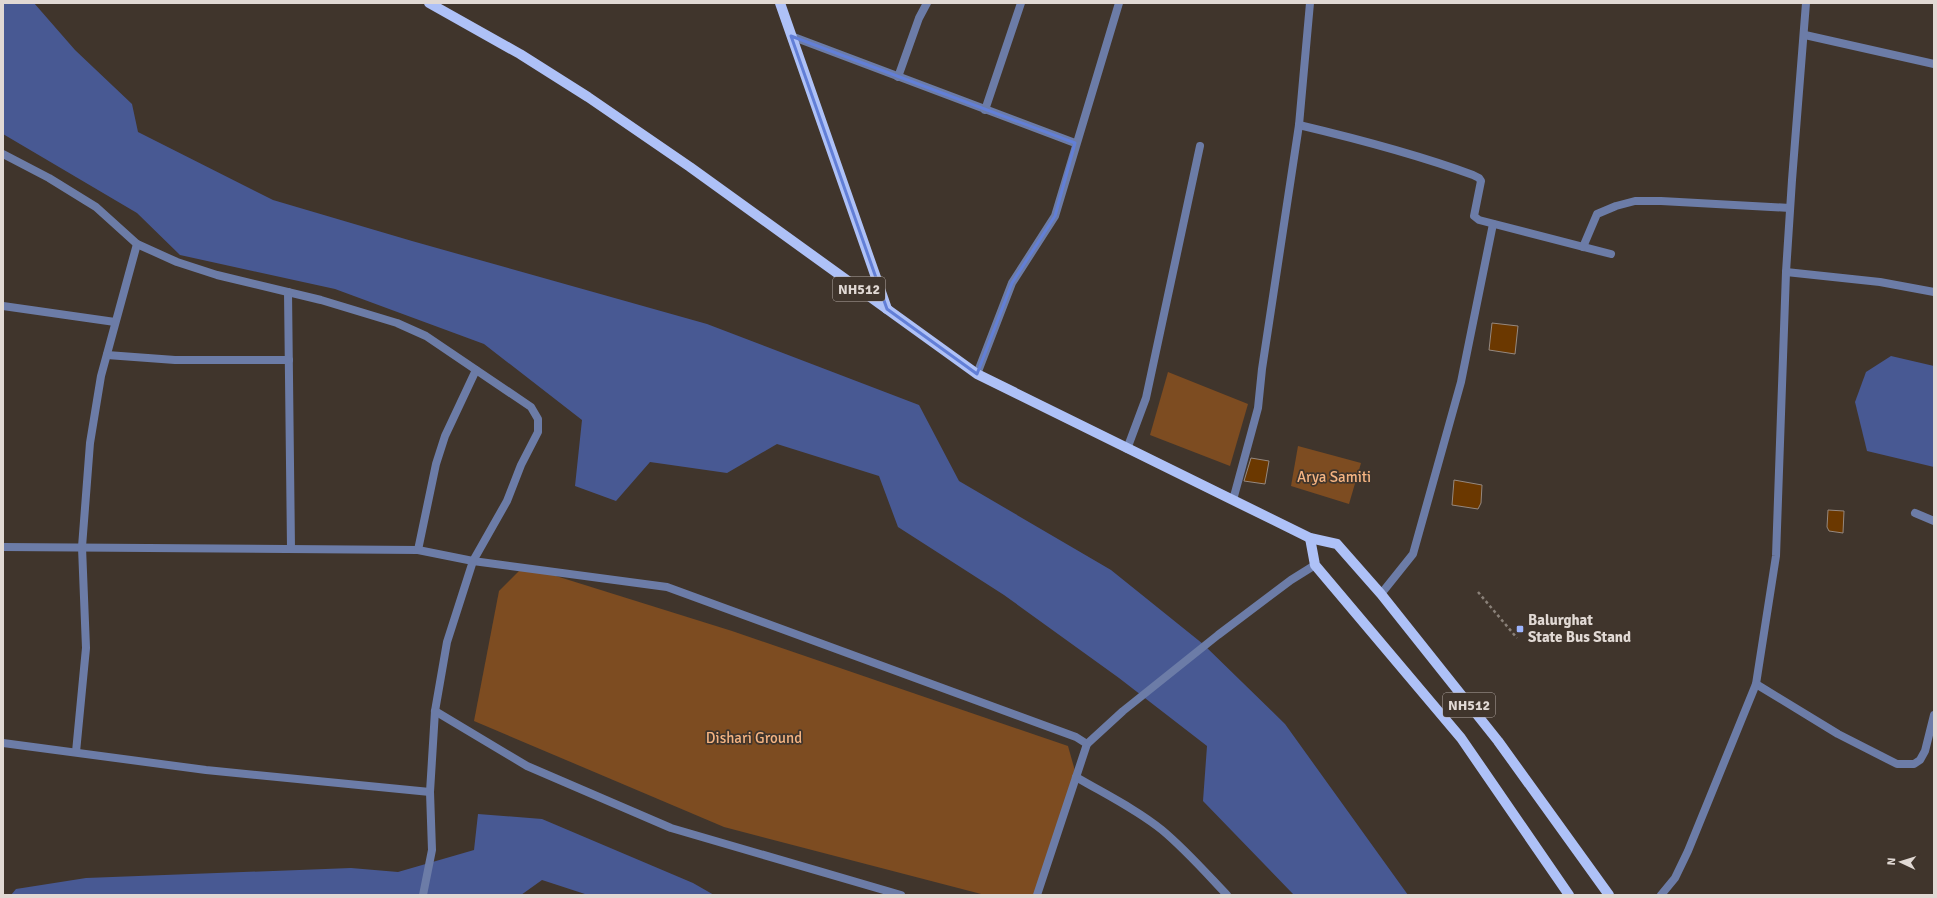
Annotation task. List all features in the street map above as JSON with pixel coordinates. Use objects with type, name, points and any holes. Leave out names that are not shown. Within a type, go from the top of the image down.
[{"type":"main road","name":"NH512","points":[[429,3],[520,54],[588,97],[690,167],[977,374],[1310,538],[1337,544],[1380,594],[1498,741],[1609,895]]},
{"type":"main road","points":[[780,3],[887,309]]},
{"type":"main road","points":[[1310,538],[1315,565],[1460,738],[1569,895]]},
{"type":"street","points":[[898,77],[919,18],[927,3]]},
{"type":"street","points":[[985,110],[1021,3]]},
{"type":"street","points":[[977,374],[1012,283],[1055,216],[1075,143],[1119,3]]},
{"type":"street","points":[[1233,500],[1258,408],[1262,369],[1299,124],[1310,3]]},
{"type":"street","points":[[1661,895],[1675,878],[1688,851],[1756,684],[1776,556],[1786,272],[1805,35],[1806,3]]},
{"type":"street","points":[[1805,35],[1934,64]]},
{"type":"street","points":[[791,36],[1075,143]]},
{"type":"street","points":[[1299,124],[1385,145],[1426,158],[1479,178],[1481,181],[1481,188],[1474,216],[1479,220],[1611,254]]},
{"type":"street","points":[[1128,449],[1146,398],[1200,146]]},
{"type":"street","points":[[3,154],[49,178],[96,207],[136,244],[176,262],[217,275],[321,300],[397,322],[426,336],[531,407],[538,418],[538,432],[521,466],[507,501],[473,561],[448,642],[436,711],[430,792],[432,850],[423,895]]},
{"type":"street","points":[[1583,247],[1597,214],[1616,206],[1635,201],[1661,200],[1790,208]]},
{"type":"street","points":[[1380,594],[1413,554],[1461,382],[1493,224]]},
{"type":"street","points":[[76,752],[86,648],[82,547],[90,443],[107,355],[136,244]]},
{"type":"street","points":[[1786,272],[1880,282],[1934,292]]},
{"type":"street","points":[[288,292],[291,548]]},
{"type":"street","points":[[3,306],[115,322]]},
{"type":"street","points":[[107,355],[175,360],[289,360]]},
{"type":"street","points":[[418,550],[436,464],[445,436],[476,370]]},
{"type":"street","points":[[1915,512],[1934,521]]},
{"type":"street","points":[[3,547],[418,550],[473,561],[667,587],[1076,737],[1088,744]]},
{"type":"street","points":[[1037,895],[1088,744],[1123,711],[1218,635],[1291,580],[1315,565]]},
{"type":"street","points":[[1756,684],[1838,734],[1897,764],[1914,764],[1920,760],[1925,751],[1934,716]]},
{"type":"street","points":[[436,711],[528,766],[670,828],[901,895]]},
{"type":"street","points":[[3,743],[206,770],[430,792]]},
{"type":"street","points":[[1076,777],[1134,810],[1160,829],[1180,846],[1227,895]]},
{"type":"path","points":[[1478,592],[1517,638]]},
{"type":"highlighted area","points":[[791,36],[1075,143],[1055,216],[1012,283],[977,374],[887,309]]},
{"type":"green space","points":[[1168,372],[1248,404],[1230,466],[1150,435]]},
{"type":"green space","name":"Arya Samiti","points":[[1298,446],[1361,463],[1349,504],[1291,486]]},
{"type":"green space","name":"Dishari Ground","points":[[524,566],[732,631],[1068,746],[1075,771],[1034,895],[985,895],[724,827],[474,721],[499,591]]},
{"type":"water","points":[[3,3],[34,3],[75,50],[132,104],[138,132],[273,200],[412,241],[707,324],[919,405],[959,481],[1111,570],[1203,644],[1285,724],[1408,895],[1294,895],[1203,801],[1207,746],[1119,678],[1004,595],[898,527],[879,476],[777,444],[727,473],[650,462],[616,501],[575,486],[582,420],[484,344],[335,289],[180,255],[137,213],[3,134]]},
{"type":"water","points":[[1891,356],[1934,366],[1934,467],[1867,451],[1855,402],[1866,372]]},
{"type":"water","points":[[478,814],[542,819],[693,883],[714,895],[588,895],[542,880],[521,895],[11,895],[16,889],[86,878],[351,868],[398,872],[474,850]]},
{"type":"building","points":[[1492,323],[1518,326],[1515,354],[1489,350]]},
{"type":"building","name":"Arya Samiti","points":[[1251,458],[1269,461],[1265,484],[1244,481]]},
{"type":"building","points":[[1454,480],[1482,485],[1481,503],[1478,509],[1452,505]]},
{"type":"building","points":[[1828,510],[1844,511],[1843,533],[1829,531],[1827,527]]},
{"type":"place","name":"Balurghat State Bus Stand","points":[[1520,629]]}]
